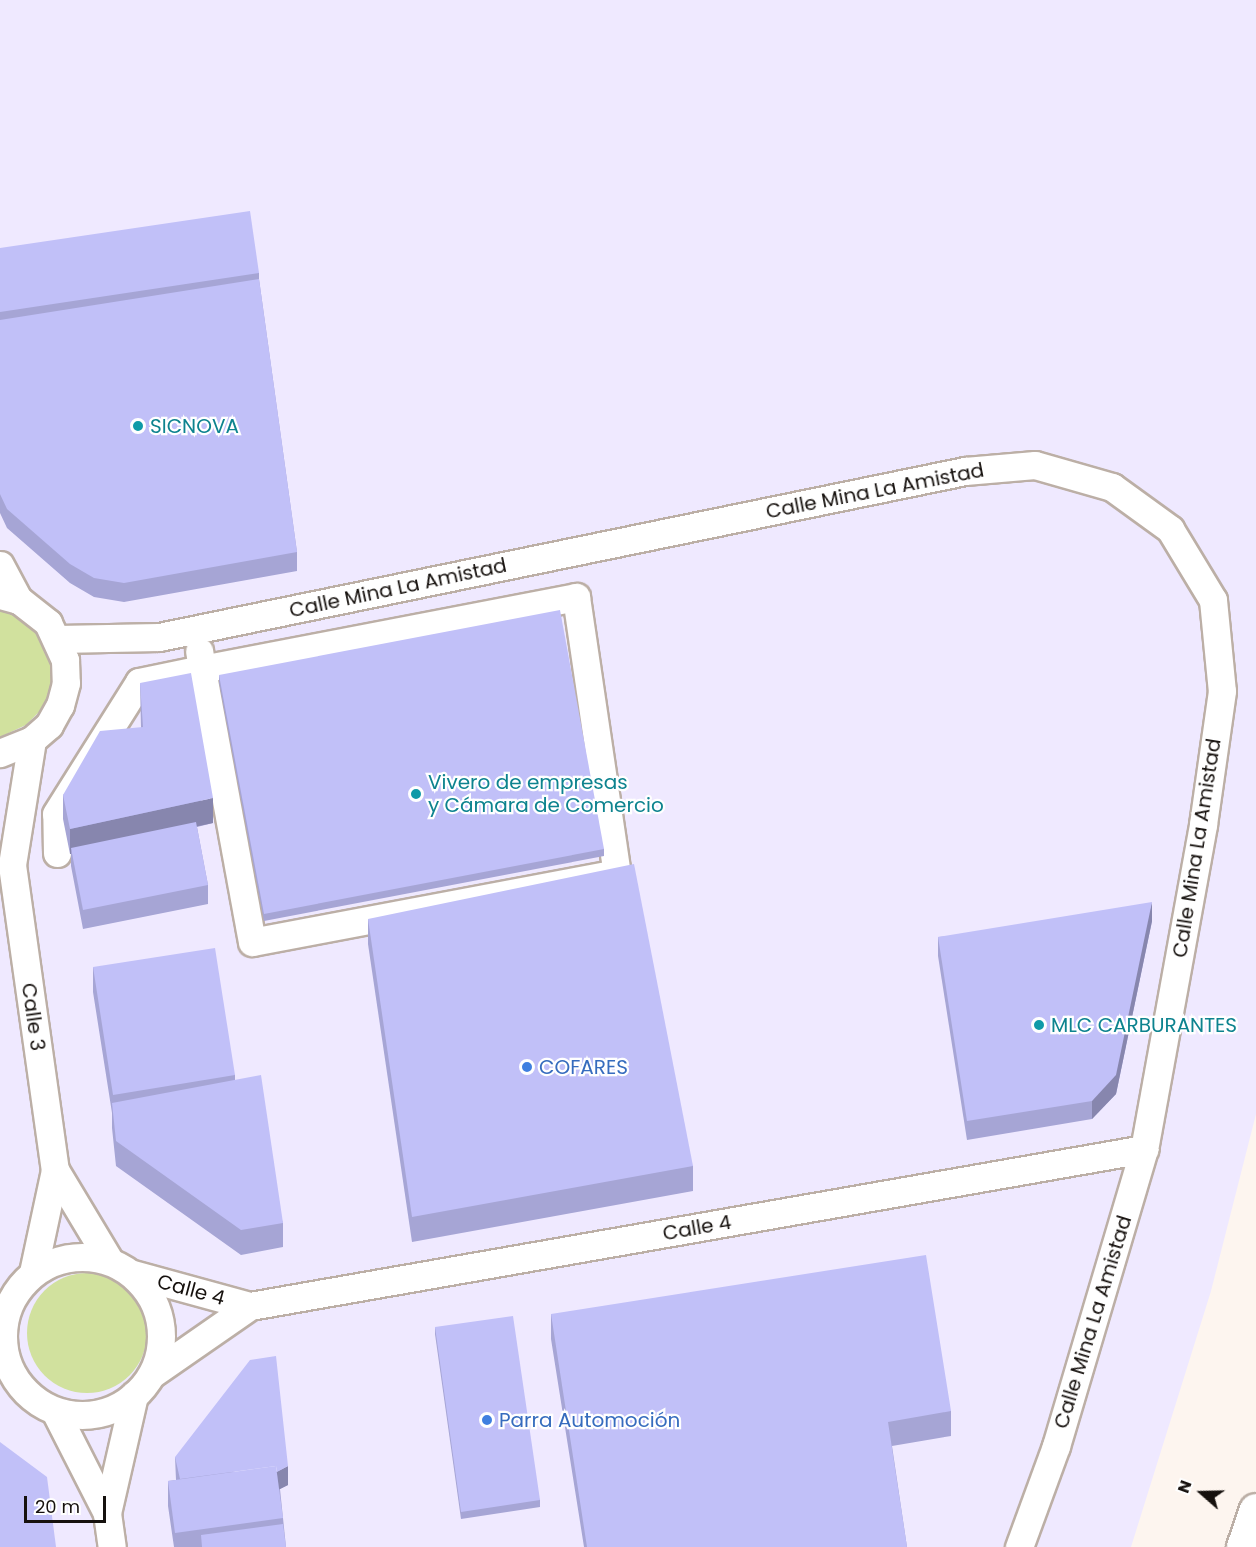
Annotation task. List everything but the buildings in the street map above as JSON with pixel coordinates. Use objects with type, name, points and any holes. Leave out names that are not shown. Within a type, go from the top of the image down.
[{"type":"highway","points":[[1243,1547],[1256,1510]]},
{"type":"street","name":"Calle Mina La Amistad","points":[[58,639],[159,637],[965,471],[1035,465],[1112,487],[1170,529],[1213,600],[1222,691],[1203,825],[1144,1149],[1056,1446],[1018,1547]]},
{"type":"street","points":[[0,565],[9,598],[41,616],[58,639],[65,660],[66,683],[60,705],[49,725],[32,740],[0,753]]},
{"type":"street","points":[[57,853],[56,814],[139,682],[202,669],[576,597],[617,873],[252,942],[202,669],[195,630]]},
{"type":"street","name":"Calle 3","points":[[32,740],[6,853],[55,1170],[33,1273]]},
{"type":"street","name":"Calle 4","points":[[152,1374],[249,1306],[1144,1149]]},
{"type":"street","name":"Calle 3","points":[[55,1170],[110,1260]]},
{"type":"street","points":[[0,1389],[30,1397],[55,1410],[75,1415],[97,1414],[117,1407],[134,1395],[152,1374],[160,1348],[160,1321],[151,1295],[133,1274],[110,1260],[83,1256],[65,1258],[33,1273],[7,1299],[4,1326],[6,1359],[15,1380],[30,1397]]},
{"type":"street","name":"Calle 4","points":[[133,1274],[249,1306]]},
{"type":"street","points":[[107,1513],[134,1395]]},
{"type":"street","points":[[55,1410],[107,1513],[112,1547]]},
{"type":"shaded area","points":[[0,0],[1256,0],[1256,1114],[1211,1291],[1131,1547],[0,1547]]},
{"type":"green space","points":[[0,608],[20,616],[38,631],[52,664],[51,687],[42,709],[26,725],[0,737]]},
{"type":"green space","points":[[87,1273],[110,1278],[129,1291],[142,1310],[147,1333],[142,1356],[129,1375],[110,1388],[87,1393],[64,1388],[45,1375],[32,1356],[27,1333],[32,1310],[45,1291],[64,1278]]},
{"type":"place","name":"SICNOVA","points":[[138,426]]},
{"type":"place","name":"Vivero de empresas y Cámara de Comercio","points":[[416,794]]},
{"type":"place","name":"MLC CARBURANTES","points":[[1039,1025]]},
{"type":"place","name":"COFARES","points":[[527,1067]]},
{"type":"place","name":"Parra Automoción","points":[[487,1420]]}]
